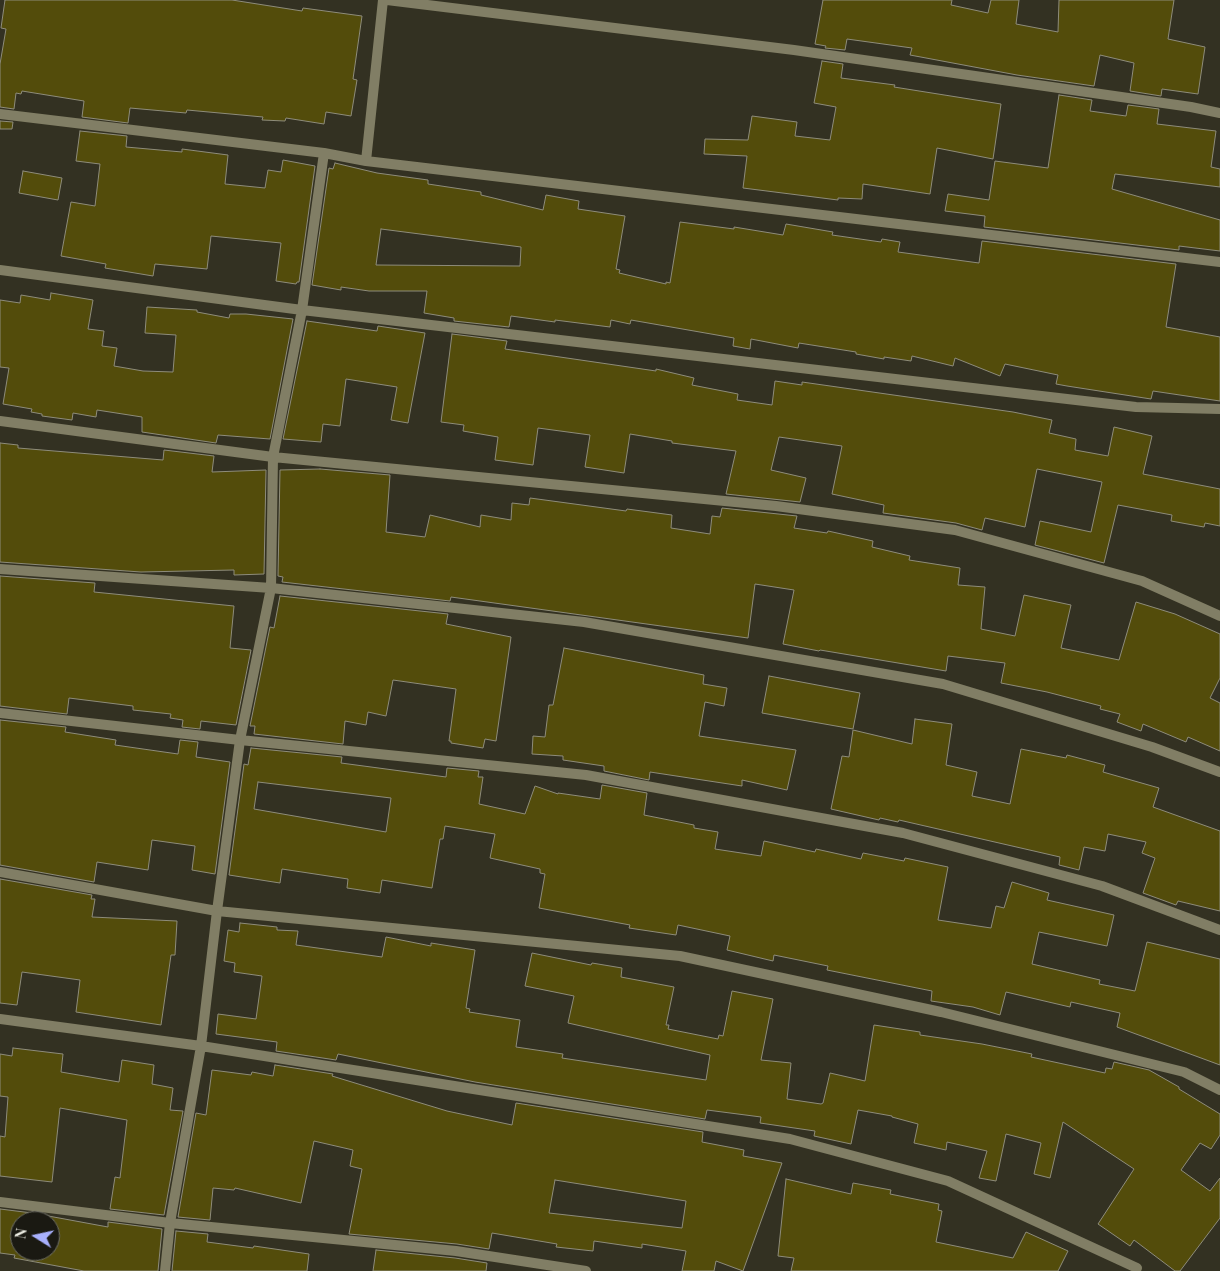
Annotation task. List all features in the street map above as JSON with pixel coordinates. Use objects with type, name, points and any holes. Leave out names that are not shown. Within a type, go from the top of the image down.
[{"type":"street","points":[[366,161],[385,0],[794,50],[1191,107],[1220,113]]},
{"type":"street","points":[[0,114],[324,153],[366,161],[1220,262]]},
{"type":"street","points":[[165,1271],[170,1224],[201,1046],[216,911],[240,740],[271,588],[273,457],[302,310],[324,153]]},
{"type":"street","points":[[0,270],[302,310],[1136,407],[1220,409]]},
{"type":"street","points":[[0,421],[273,457],[776,506],[955,530],[1142,581],[1220,616]]},
{"type":"street","points":[[0,569],[271,588],[584,622],[944,684],[1152,747],[1220,772]]},
{"type":"street","points":[[0,713],[240,740],[586,775],[904,833],[1102,886],[1220,930]]},
{"type":"street","points":[[0,872],[216,911],[680,956],[941,1012],[1174,1069],[1220,1090]]},
{"type":"street","points":[[0,1019],[201,1046],[790,1139],[948,1181],[1137,1268]]},
{"type":"street","points":[[0,1202],[170,1224],[456,1251],[586,1271]]},
{"type":"building","points":[[5,0],[232,0],[302,11],[303,8],[362,16],[353,79],[357,80],[351,116],[326,112],[324,124],[286,118],[285,121],[262,120],[263,117],[187,110],[186,113],[130,108],[128,123],[82,117],[84,101],[22,91],[21,94],[16,93],[14,109],[0,107],[0,64],[6,29],[1,28]]},
{"type":"building","points":[[823,0],[952,0],[951,5],[988,13],[991,0],[1019,0],[1016,24],[1058,32],[1059,0],[1174,0],[1168,39],[1205,47],[1198,94],[1162,89],[1161,96],[1130,91],[1134,63],[1100,55],[1094,86],[1017,75],[910,55],[912,48],[847,39],[845,50],[825,48],[826,46],[815,44]]},
{"type":"building","points":[[822,61],[843,64],[841,78],[895,85],[894,87],[1001,104],[993,159],[937,148],[930,194],[863,184],[862,199],[838,198],[838,200],[743,188],[747,156],[704,154],[705,139],[748,140],[752,116],[797,122],[795,136],[830,140],[836,107],[814,103]]},
{"type":"building","points":[[1059,95],[1092,100],[1090,111],[1126,116],[1128,105],[1159,109],[1157,124],[1216,131],[1211,167],[1220,169],[1220,187],[1115,174],[1112,189],[1220,220],[1220,251],[1179,246],[1179,250],[984,227],[985,216],[945,211],[948,194],[989,200],[995,161],[1048,168]]},
{"type":"building","points":[[0,121],[13,122],[12,129],[0,129]]},
{"type":"building","points":[[80,131],[127,136],[126,147],[182,152],[182,149],[228,155],[225,184],[265,188],[268,170],[281,172],[283,160],[315,166],[299,282],[296,284],[276,281],[281,243],[211,236],[207,269],[155,264],[153,276],[105,268],[106,264],[61,256],[71,202],[95,206],[100,164],[76,161]]},
{"type":"building","points":[[335,163],[377,173],[428,180],[428,184],[481,192],[481,195],[543,210],[546,195],[579,201],[578,209],[625,216],[616,269],[620,270],[619,273],[666,284],[666,282],[670,283],[680,222],[734,229],[734,227],[783,235],[786,224],[833,232],[832,235],[881,242],[882,239],[900,242],[898,252],[979,263],[982,241],[1176,264],[1166,327],[1220,337],[1220,401],[1153,391],[1151,399],[1067,386],[1056,384],[1058,375],[1005,364],[1000,376],[955,358],[953,366],[912,356],[911,361],[884,357],[884,359],[856,354],[856,352],[799,343],[798,348],[751,339],[750,349],[733,346],[734,338],[631,320],[630,324],[611,320],[610,327],[511,316],[509,327],[454,321],[454,318],[424,313],[427,291],[369,291],[341,287],[341,290],[312,285],[329,168],[333,169]],"holes":[[[381,229],[521,247],[520,266],[376,265]]]},
{"type":"building","points":[[23,171],[62,178],[58,200],[19,193]]},
{"type":"building","points":[[51,293],[93,300],[88,329],[104,331],[102,346],[117,348],[114,366],[143,371],[173,372],[176,335],[145,333],[147,307],[197,310],[197,312],[229,318],[230,314],[246,314],[293,319],[270,439],[218,435],[216,443],[142,432],[142,417],[97,410],[96,417],[73,413],[72,420],[42,416],[42,414],[31,412],[32,409],[3,404],[9,368],[0,367],[0,300],[20,303],[21,295],[50,300]]},
{"type":"building","points":[[307,321],[377,331],[378,326],[425,333],[408,423],[391,420],[397,387],[346,379],[340,426],[323,424],[321,442],[283,439]]},
{"type":"building","points":[[452,334],[507,341],[505,349],[656,371],[656,369],[694,378],[692,385],[738,394],[737,400],[772,405],[775,381],[802,385],[802,382],[1013,412],[1052,420],[1049,433],[1076,439],[1075,450],[1108,456],[1114,427],[1152,436],[1143,474],[1220,489],[1220,526],[1205,523],[1204,527],[1171,521],[1172,515],[1118,505],[1104,563],[1035,545],[1040,521],[1091,532],[1102,482],[1037,469],[1025,527],[985,518],[982,530],[956,523],[883,513],[884,505],[832,494],[842,446],[779,437],[771,470],[806,478],[800,502],[726,494],[736,451],[672,443],[672,441],[630,434],[624,473],[585,467],[590,435],[538,428],[533,465],[495,460],[498,437],[463,431],[464,425],[441,422]]},
{"type":"building","points":[[0,443],[18,445],[18,448],[163,460],[164,450],[214,456],[212,472],[266,470],[264,574],[234,575],[234,570],[141,572],[0,562]]},
{"type":"building","points":[[320,469],[390,475],[386,532],[425,537],[430,515],[480,527],[481,515],[511,520],[512,503],[529,505],[530,498],[672,515],[671,528],[710,534],[712,516],[720,517],[722,508],[797,516],[794,528],[827,533],[828,531],[873,541],[872,547],[910,556],[909,560],[960,568],[958,585],[985,587],[981,629],[1015,636],[1024,595],[1071,605],[1061,648],[1119,660],[1136,602],[1175,614],[1220,634],[1220,678],[1210,698],[1220,703],[1220,751],[1188,737],[1186,742],[1143,724],[1141,731],[1117,722],[1120,714],[1100,709],[1101,706],[1047,692],[1001,683],[1005,663],[948,656],[946,671],[783,644],[794,590],[755,584],[748,638],[451,597],[450,601],[282,582],[283,577],[278,576],[280,470]]},
{"type":"building","points":[[0,576],[95,583],[94,592],[234,606],[230,648],[251,650],[236,725],[201,721],[200,729],[182,727],[183,720],[170,718],[171,714],[133,710],[133,706],[69,698],[67,714],[0,706]]},
{"type":"building","points":[[280,596],[448,614],[446,624],[511,637],[496,741],[485,739],[483,748],[451,743],[449,741],[456,689],[393,680],[386,716],[368,712],[366,725],[345,721],[343,744],[254,734],[255,726],[250,726],[270,627],[274,628]]},
{"type":"building","points":[[564,648],[704,675],[703,684],[727,688],[724,706],[705,702],[699,736],[796,750],[787,790],[742,780],[742,786],[650,772],[649,780],[604,771],[604,766],[563,760],[563,756],[532,754],[533,736],[545,737],[549,705],[553,705]]},
{"type":"building","points":[[769,676],[860,693],[853,729],[762,713]]},
{"type":"building","points":[[915,719],[952,724],[946,765],[977,772],[972,796],[1010,804],[1021,749],[1066,758],[1067,755],[1105,765],[1103,772],[1159,788],[1153,807],[1220,831],[1220,911],[1178,901],[1176,905],[1143,893],[1155,858],[1142,853],[1146,842],[1108,834],[1105,851],[1084,847],[1079,870],[1059,865],[1060,857],[899,820],[898,822],[880,818],[879,820],[831,809],[842,756],[849,757],[853,730],[912,744]]},
{"type":"building","points":[[0,720],[66,727],[65,732],[116,740],[115,745],[178,754],[180,740],[198,742],[196,757],[230,762],[215,874],[192,870],[195,846],[152,840],[148,870],[97,862],[94,882],[0,865]]},
{"type":"building","points":[[251,748],[342,757],[341,763],[446,777],[447,768],[479,771],[478,777],[483,777],[479,804],[525,814],[535,786],[558,794],[600,799],[602,785],[647,793],[644,815],[718,832],[715,849],[761,856],[764,841],[815,852],[816,849],[861,859],[863,853],[904,861],[905,858],[948,867],[938,920],[991,928],[996,906],[1004,908],[1012,882],[1049,893],[1047,900],[1114,915],[1107,946],[1039,932],[1032,964],[1100,980],[1099,984],[1135,991],[1147,942],[1220,959],[1220,1065],[1117,1027],[1120,1013],[1071,1002],[1070,1007],[1006,992],[1000,1015],[973,1007],[931,1001],[932,991],[827,970],[828,966],[774,955],[773,961],[727,950],[730,936],[678,925],[676,935],[629,928],[630,925],[539,908],[545,874],[540,873],[540,869],[490,858],[495,834],[445,826],[443,839],[440,839],[432,888],[382,880],[380,893],[347,888],[348,879],[282,869],[280,883],[229,875],[244,764],[248,765]],"holes":[[[258,782],[391,798],[386,832],[254,809]]]},
{"type":"building","points":[[0,879],[92,895],[91,899],[95,899],[92,917],[177,921],[175,955],[171,955],[161,1025],[76,1012],[80,980],[22,972],[17,1005],[0,1003]]},
{"type":"building","points":[[240,923],[277,927],[277,930],[298,931],[296,945],[382,957],[386,937],[431,946],[431,943],[475,950],[466,1008],[470,1009],[469,1012],[520,1020],[516,1047],[563,1054],[562,1058],[706,1080],[710,1055],[568,1023],[574,996],[525,986],[532,953],[591,965],[592,963],[622,968],[621,977],[674,987],[666,1025],[669,1025],[668,1029],[718,1039],[719,1035],[723,1036],[732,991],[773,999],[761,1060],[791,1063],[787,1099],[823,1103],[830,1073],[865,1081],[874,1025],[920,1032],[920,1035],[1032,1054],[1031,1057],[1105,1073],[1106,1068],[1112,1069],[1114,1062],[1149,1070],[1220,1114],[1220,1135],[1211,1149],[1200,1143],[1181,1170],[1210,1191],[1220,1178],[1220,1218],[1180,1271],[1175,1271],[1134,1240],[1130,1246],[1098,1224],[1134,1169],[1063,1122],[1050,1178],[1034,1174],[1041,1143],[1006,1134],[996,1181],[979,1178],[987,1151],[947,1142],[946,1150],[914,1143],[918,1124],[892,1116],[858,1110],[851,1144],[814,1136],[815,1131],[760,1123],[761,1117],[707,1110],[705,1119],[475,1082],[338,1054],[336,1060],[276,1051],[277,1042],[216,1034],[218,1014],[256,1019],[262,976],[234,972],[235,963],[224,961],[228,930],[239,932]]},
{"type":"building","points":[[13,1048],[63,1054],[61,1072],[119,1082],[122,1060],[154,1065],[152,1084],[173,1088],[170,1110],[183,1111],[164,1215],[110,1209],[115,1177],[120,1178],[127,1120],[60,1108],[52,1182],[0,1176],[0,1136],[5,1137],[8,1097],[0,1096],[0,1054],[12,1056]]},
{"type":"building","points":[[275,1065],[333,1074],[332,1076],[447,1111],[512,1125],[516,1103],[703,1132],[702,1142],[744,1150],[743,1156],[782,1163],[743,1271],[716,1261],[714,1271],[682,1271],[686,1251],[642,1244],[642,1248],[594,1241],[593,1251],[556,1247],[557,1244],[492,1233],[489,1249],[457,1244],[349,1234],[362,1169],[350,1166],[353,1150],[314,1141],[301,1203],[235,1188],[234,1190],[213,1188],[210,1220],[178,1217],[196,1113],[206,1115],[212,1070],[251,1075],[252,1072],[273,1076]],"holes":[[[555,1180],[686,1201],[682,1228],[549,1213]]]},
{"type":"building","points":[[786,1179],[851,1194],[853,1183],[891,1190],[890,1194],[939,1204],[938,1210],[942,1211],[936,1242],[1013,1258],[1026,1232],[1068,1251],[1058,1271],[791,1271],[794,1258],[778,1256]]},
{"type":"building","points":[[0,1209],[16,1211],[10,1211],[10,1254],[0,1253]]},
{"type":"building","points":[[60,1218],[108,1227],[108,1222],[162,1229],[158,1271],[84,1271],[30,1261],[60,1261]]},
{"type":"building","points":[[176,1231],[208,1234],[207,1242],[253,1248],[254,1246],[309,1254],[307,1271],[172,1271]]},
{"type":"building","points":[[376,1250],[487,1263],[486,1271],[373,1271]]}]
